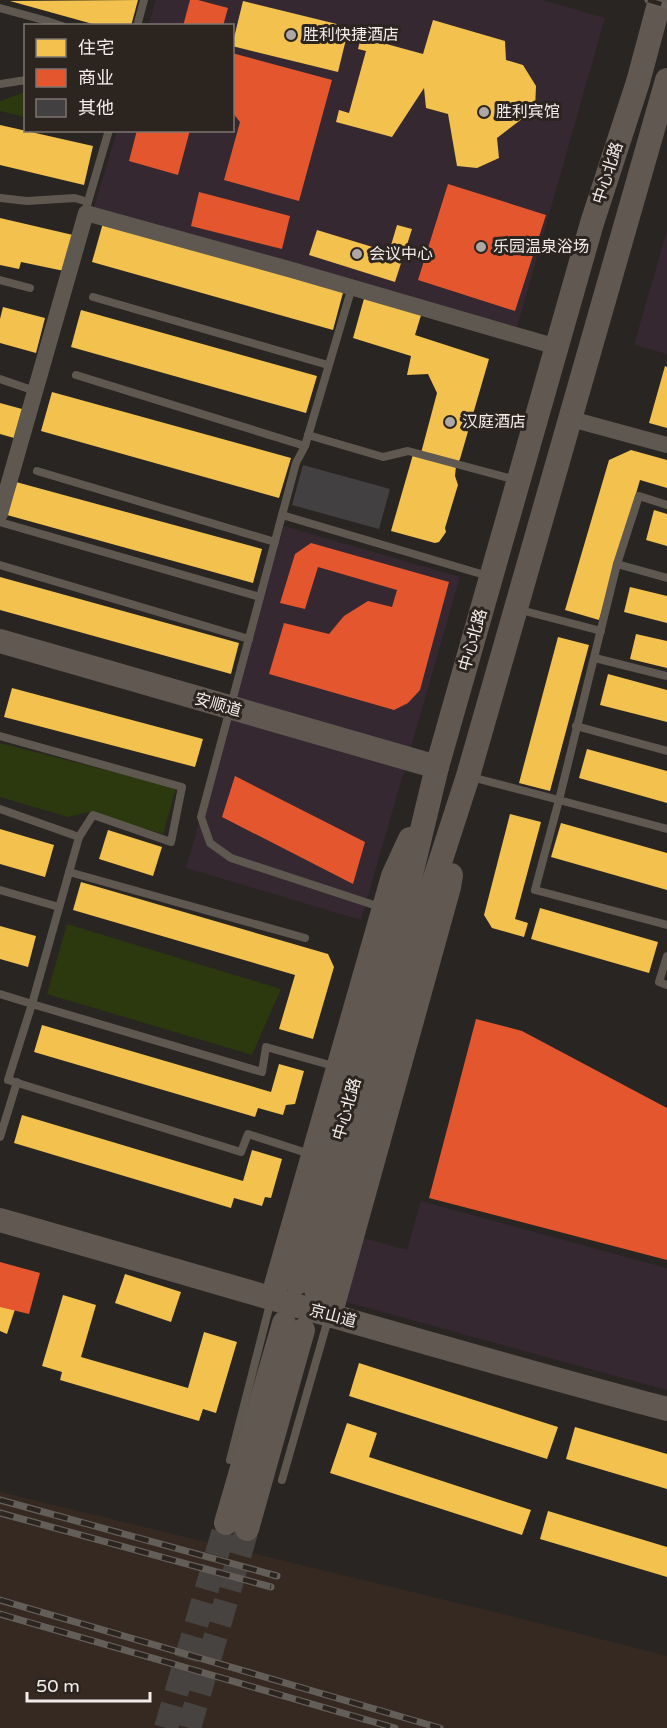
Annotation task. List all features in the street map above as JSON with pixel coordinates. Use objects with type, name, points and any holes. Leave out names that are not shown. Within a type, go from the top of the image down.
[{"type":"main road","points":[[650,0],[653,8],[652,32]]},
{"type":"main road","name":"中心北路","points":[[660,0],[638,82],[592,223],[437,766],[393,950],[306,1286],[459,807],[667,80]]},
{"type":"main road","name":"安顺道","points":[[0,641],[230,709],[437,766]]},
{"type":"main road","points":[[272,1299],[393,876],[429,799]]},
{"type":"main road","points":[[330,1316],[449,887],[459,807]]},
{"type":"main road","name":"京山道","points":[[0,1220],[330,1316],[667,1409]]},
{"type":"main road","points":[[237,1526],[293,1327]]},
{"type":"street","points":[[0,514],[87,207],[557,347]]},
{"type":"street","points":[[571,419],[667,445]]},
{"type":"lane","points":[[138,24],[144,0]]},
{"type":"lane","points":[[0,8],[46,23]]},
{"type":"lane","points":[[0,84],[24,80]]},
{"type":"lane","points":[[0,198],[27,201],[75,198],[87,207],[108,132]]},
{"type":"lane","points":[[0,280],[30,288]]},
{"type":"lane","points":[[352,287],[305,446],[296,463],[201,817],[210,843],[231,858],[384,909]]},
{"type":"lane","points":[[93,297],[328,365]]},
{"type":"lane","points":[[76,375],[305,446]]},
{"type":"lane","points":[[0,379],[35,391]]},
{"type":"lane","points":[[308,435],[383,457],[408,452],[519,481]]},
{"type":"lane","points":[[37,471],[274,542]]},
{"type":"lane","points":[[667,505],[639,496],[617,564],[535,890],[667,925]]},
{"type":"lane","points":[[282,515],[492,577]]},
{"type":"lane","points":[[0,522],[260,597]]},
{"type":"lane","points":[[617,564],[667,578]]},
{"type":"lane","points":[[0,566],[249,639]]},
{"type":"lane","points":[[517,609],[601,631]]},
{"type":"lane","points":[[595,658],[667,676]]},
{"type":"lane","points":[[576,726],[667,751]]},
{"type":"lane","points":[[0,736],[182,787],[171,842],[93,815],[79,837],[8,1080],[0,1137]]},
{"type":"lane","points":[[468,776],[667,829]]},
{"type":"lane","points":[[0,809],[79,837]]},
{"type":"lane","points":[[69,872],[305,938]]},
{"type":"lane","points":[[0,890],[59,907]]},
{"type":"lane","points":[[667,956],[659,982],[667,985]]},
{"type":"lane","points":[[0,994],[262,1072],[266,1047],[338,1067]]},
{"type":"lane","points":[[8,1080],[241,1152],[248,1134],[312,1155]]},
{"type":"lane","points":[[230,1461],[272,1299]]},
{"type":"lane","points":[[282,1480],[330,1316]]},
{"type":"shaded area","name":"胜利宾馆","points":[[156,0],[543,0],[605,18],[517,327],[94,207],[117,132],[234,132],[234,24],[148,24]]},
{"type":"shaded area","points":[[667,230],[667,354],[634,345]]},
{"type":"shaded area","points":[[284,526],[460,577],[361,920],[186,868]]},
{"type":"shaded area","points":[[421,1201],[667,1268],[667,1390],[335,1299],[352,1235],[407,1250]]},
{"type":"shaded area","points":[[0,1492],[667,1656],[667,1728],[0,1728]]},
{"type":"green space","points":[[24,92],[24,117],[0,111],[0,101]]},
{"type":"green space","points":[[0,743],[176,788],[163,834],[88,812],[68,817],[0,797]]},
{"type":"green space","points":[[67,924],[281,989],[252,1055],[47,994]]},
{"type":"building: 住宅","points":[[138,0],[132,24],[93,24],[10,1]]},
{"type":"building: 住宅","name":"胜利快捷酒店","points":[[243,1],[349,27],[338,72],[234,46]]},
{"type":"building: 住宅","points":[[433,20],[505,41],[506,60],[523,65],[536,86],[535,109],[497,138],[499,158],[477,168],[457,166],[448,114],[426,108],[424,88],[392,137],[336,122],[339,110],[349,113],[366,51],[358,49],[361,37],[423,54]]},
{"type":"building: 住宅","points":[[0,125],[93,146],[84,185],[0,165]]},
{"type":"building: 住宅","points":[[0,218],[73,235],[64,271],[21,262],[19,269],[0,265]]},
{"type":"building: 住宅","points":[[103,223],[344,289],[333,330],[92,262]]},
{"type":"building: 住宅","name":"会议中心","points":[[397,225],[412,229],[395,282],[309,255],[317,230],[389,252]]},
{"type":"building: 住宅","name":"汉庭酒店","points":[[365,295],[422,312],[415,335],[489,359],[456,466],[455,476],[458,485],[445,528],[446,532],[439,542],[435,543],[391,531],[414,451],[421,453],[437,393],[428,374],[407,375],[411,356],[353,338]]},
{"type":"building: 住宅","points":[[3,307],[45,318],[36,353],[0,343],[0,319]]},
{"type":"building: 住宅","points":[[81,310],[317,376],[306,413],[71,347]]},
{"type":"building: 住宅","points":[[665,366],[667,367],[667,428],[649,423]]},
{"type":"building: 住宅","points":[[52,392],[291,458],[279,498],[41,431]]},
{"type":"building: 住宅","points":[[0,403],[22,409],[14,438],[0,434]]},
{"type":"building: 住宅","points":[[631,450],[667,460],[667,488],[640,480],[599,620],[565,610],[609,460]]},
{"type":"building: 住宅","points":[[16,482],[262,549],[253,583],[7,515]]},
{"type":"building: 住宅","points":[[654,510],[667,514],[667,546],[646,540]]},
{"type":"building: 住宅","points":[[0,577],[239,643],[231,674],[0,610]]},
{"type":"building: 住宅","points":[[630,587],[667,596],[667,623],[624,612]]},
{"type":"building: 住宅","points":[[636,634],[667,641],[667,668],[630,659]]},
{"type":"building: 住宅","points":[[558,637],[589,645],[550,791],[519,783]]},
{"type":"building: 住宅","points":[[608,674],[667,690],[667,722],[600,705]]},
{"type":"building: 住宅","points":[[12,688],[203,739],[195,767],[4,717]]},
{"type":"building: 住宅","points":[[587,749],[667,771],[667,803],[579,778]]},
{"type":"building: 住宅","points":[[510,814],[541,822],[515,919],[528,923],[524,937],[492,928],[484,915]]},
{"type":"building: 住宅","points":[[561,823],[667,853],[667,890],[551,857]]},
{"type":"building: 住宅","points":[[0,829],[54,845],[45,877],[0,864]]},
{"type":"building: 住宅","points":[[108,830],[162,847],[153,876],[99,859]]},
{"type":"building: 住宅","points":[[81,882],[328,954],[334,967],[313,1039],[279,1029],[295,975],[73,910]]},
{"type":"building: 住宅","points":[[540,908],[658,942],[649,973],[531,939]]},
{"type":"building: 住宅","points":[[0,926],[36,936],[28,967],[0,959]]},
{"type":"building: 住宅","points":[[42,1025],[271,1092],[279,1064],[304,1071],[295,1104],[286,1105],[283,1115],[258,1108],[255,1117],[34,1052]]},
{"type":"building: 住宅","points":[[22,1115],[243,1181],[252,1150],[282,1159],[271,1198],[265,1197],[262,1206],[234,1198],[231,1208],[14,1143]]},
{"type":"building: 住宅","points":[[125,1274],[181,1292],[171,1322],[115,1303]]},
{"type":"building: 住宅","points":[[63,1295],[96,1305],[81,1357],[188,1388],[204,1332],[237,1342],[216,1413],[203,1409],[199,1421],[60,1380],[62,1372],[42,1366]]},
{"type":"building: 住宅","points":[[0,1298],[17,1303],[7,1334],[0,1331]]},
{"type":"building: 住宅","points":[[359,1363],[558,1427],[547,1459],[349,1396]]},
{"type":"building: 住宅","points":[[347,1423],[377,1433],[369,1457],[531,1510],[522,1535],[330,1473]]},
{"type":"building: 住宅","points":[[575,1427],[667,1454],[667,1489],[566,1459]]},
{"type":"building: 住宅","points":[[548,1511],[667,1547],[667,1577],[540,1539]]},
{"type":"building: 商业","points":[[190,0],[228,8],[224,24],[184,24]]},
{"type":"building: 商业","points":[[234,54],[332,80],[299,201],[224,180],[240,122],[234,114]]},
{"type":"building: 商业","points":[[136,132],[189,132],[178,175],[129,161]]},
{"type":"building: 商业","name":"乐园温泉浴场","points":[[448,184],[546,215],[515,311],[418,280]]},
{"type":"building: 商业","points":[[199,192],[290,216],[282,249],[191,226]]},
{"type":"building: 商业","points":[[311,543],[449,582],[420,690],[408,703],[394,710],[269,674],[284,623],[329,634],[344,616],[368,601],[392,607],[397,590],[318,567],[305,609],[280,603],[295,554]]},
{"type":"building: 商业","points":[[235,776],[365,842],[353,884],[222,817]]},
{"type":"building: 商业","points":[[476,1019],[522,1031],[667,1108],[667,1260],[429,1198]]},
{"type":"building: 商业","points":[[0,1262],[40,1273],[29,1314],[0,1307]]},
{"type":"building: 其他","points":[[303,465],[390,489],[379,529],[292,505]]},
{"type":"tunnel","points":[[166,1728],[226,1523]]},
{"type":"tunnel","points":[[189,1728],[247,1529]]},
{"type":"railway","points":[[648,0],[667,6]]},
{"type":"railway","points":[[0,1500],[277,1576]]},
{"type":"railway","points":[[0,1513],[271,1587]]},
{"type":"railway","points":[[0,1600],[440,1728]]},
{"type":"railway","points":[[0,1614],[395,1728]]},
{"type":"place","name":"胜利快捷酒店","points":[[291,35]]},
{"type":"place","name":"胜利宾馆","points":[[484,112]]},
{"type":"place","name":"乐园温泉浴场","points":[[481,247]]},
{"type":"place","name":"会议中心","points":[[357,254]]},
{"type":"place","name":"汉庭酒店","points":[[450,422]]}]
